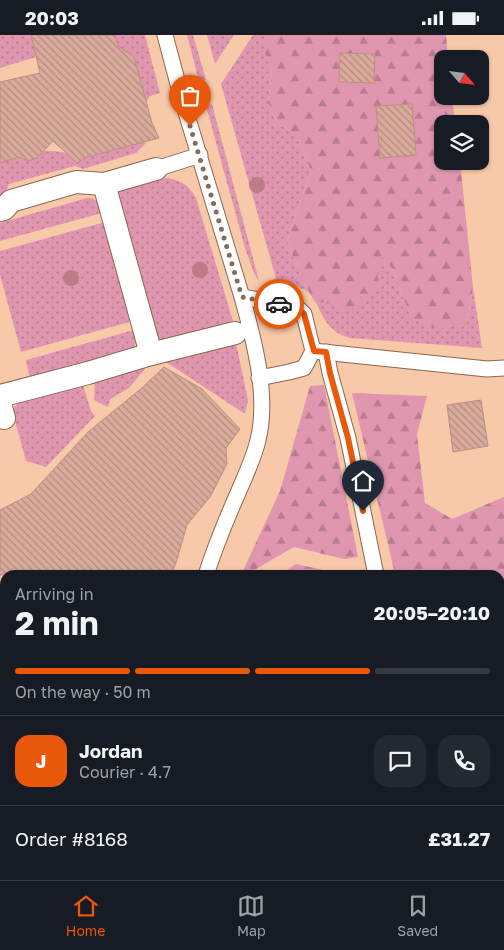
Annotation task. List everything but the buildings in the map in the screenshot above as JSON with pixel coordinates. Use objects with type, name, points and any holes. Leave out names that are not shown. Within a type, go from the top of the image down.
[{"type":"street","points":[[0,210],[4,209],[11,201],[76,182],[104,184],[156,169]]},
{"type":"street","points":[[104,184],[151,354]]},
{"type":"street","points":[[0,396],[151,354],[243,331]]},
{"type":"lane","points":[[165,35],[242,297],[243,331],[259,378],[263,408],[259,439],[250,466],[208,570]]},
{"type":"lane","points":[[156,169],[200,155]]},
{"type":"lane","points":[[242,297],[294,304],[304,314],[330,373],[348,438],[375,570]]},
{"type":"lane","points":[[320,351],[487,369],[504,368]]},
{"type":"lane","points":[[259,378],[304,367],[320,351]]},
{"type":"shaded area","points":[[0,35],[504,35],[504,570],[0,570]]},
{"type":"green space","points":[[0,35],[31,35],[36,57],[0,68]]},
{"type":"green space","points":[[115,35],[145,35],[160,93],[150,96],[146,103],[134,73],[137,67],[135,60],[129,55],[119,53]]},
{"type":"green space","points":[[187,35],[193,35],[206,80],[199,81]]},
{"type":"green space","points":[[207,35],[234,35],[215,64]]},
{"type":"green space","points":[[253,35],[264,35],[264,51],[272,72],[268,102],[277,123],[296,135],[311,170],[287,241],[308,292],[293,285],[277,282],[221,84]]},
{"type":"green space","points":[[264,35],[446,35],[447,50],[434,50],[434,105],[453,105],[454,115],[434,115],[434,170],[461,170],[473,287],[467,323],[439,329],[412,318],[393,270],[382,256],[377,274],[380,289],[356,308],[338,310],[328,301],[317,304],[304,282],[287,241],[311,170],[296,135],[277,123],[268,102],[272,72],[264,51]],"holes":[[[340,53],[375,54],[374,83],[339,82]],[[412,104],[416,155],[376,106]]]},
{"type":"green space","points":[[212,104],[260,283],[254,273],[245,248],[206,106]]},
{"type":"green space","points":[[141,142],[146,143],[136,153],[83,169],[75,166],[9,184],[3,199],[0,200],[0,163],[19,157],[28,161],[37,158],[44,151],[63,152],[81,160],[88,156]]},
{"type":"green space","points":[[168,178],[185,184],[196,198],[233,321],[165,341],[159,340],[116,196],[118,192],[158,179]]},
{"type":"green space","points":[[87,198],[97,201],[102,213],[0,241],[0,223]]},
{"type":"green space","points":[[105,222],[133,321],[21,352],[0,275],[0,251]]},
{"type":"green space","points":[[381,255],[393,270],[412,318],[467,323],[473,287],[482,348],[350,338],[343,336],[333,329],[326,321],[317,304],[328,301],[377,274]]},
{"type":"green space","points":[[134,330],[137,341],[134,347],[30,379],[26,360]]},
{"type":"green space","points":[[236,343],[248,400],[245,414],[166,362]]},
{"type":"green space","points":[[145,366],[145,369],[129,388],[110,399],[108,407],[94,400],[95,382]]},
{"type":"green space","points":[[83,385],[91,411],[95,416],[46,467],[26,461],[12,410],[20,401]]},
{"type":"green space","points":[[324,385],[358,557],[344,559],[294,547],[255,570],[243,570],[280,491],[310,386]]},
{"type":"green space","points":[[352,393],[427,396],[417,434],[425,503],[452,519],[504,497],[504,570],[394,570]]},
{"type":"green space","points":[[296,564],[323,570],[287,570]]},
{"type":"way so far","points":[[190,126],[242,297],[279,304]]},
{"type":"route","points":[[279,304],[294,304],[304,314],[314,351],[326,352],[348,438],[363,511]]}]
